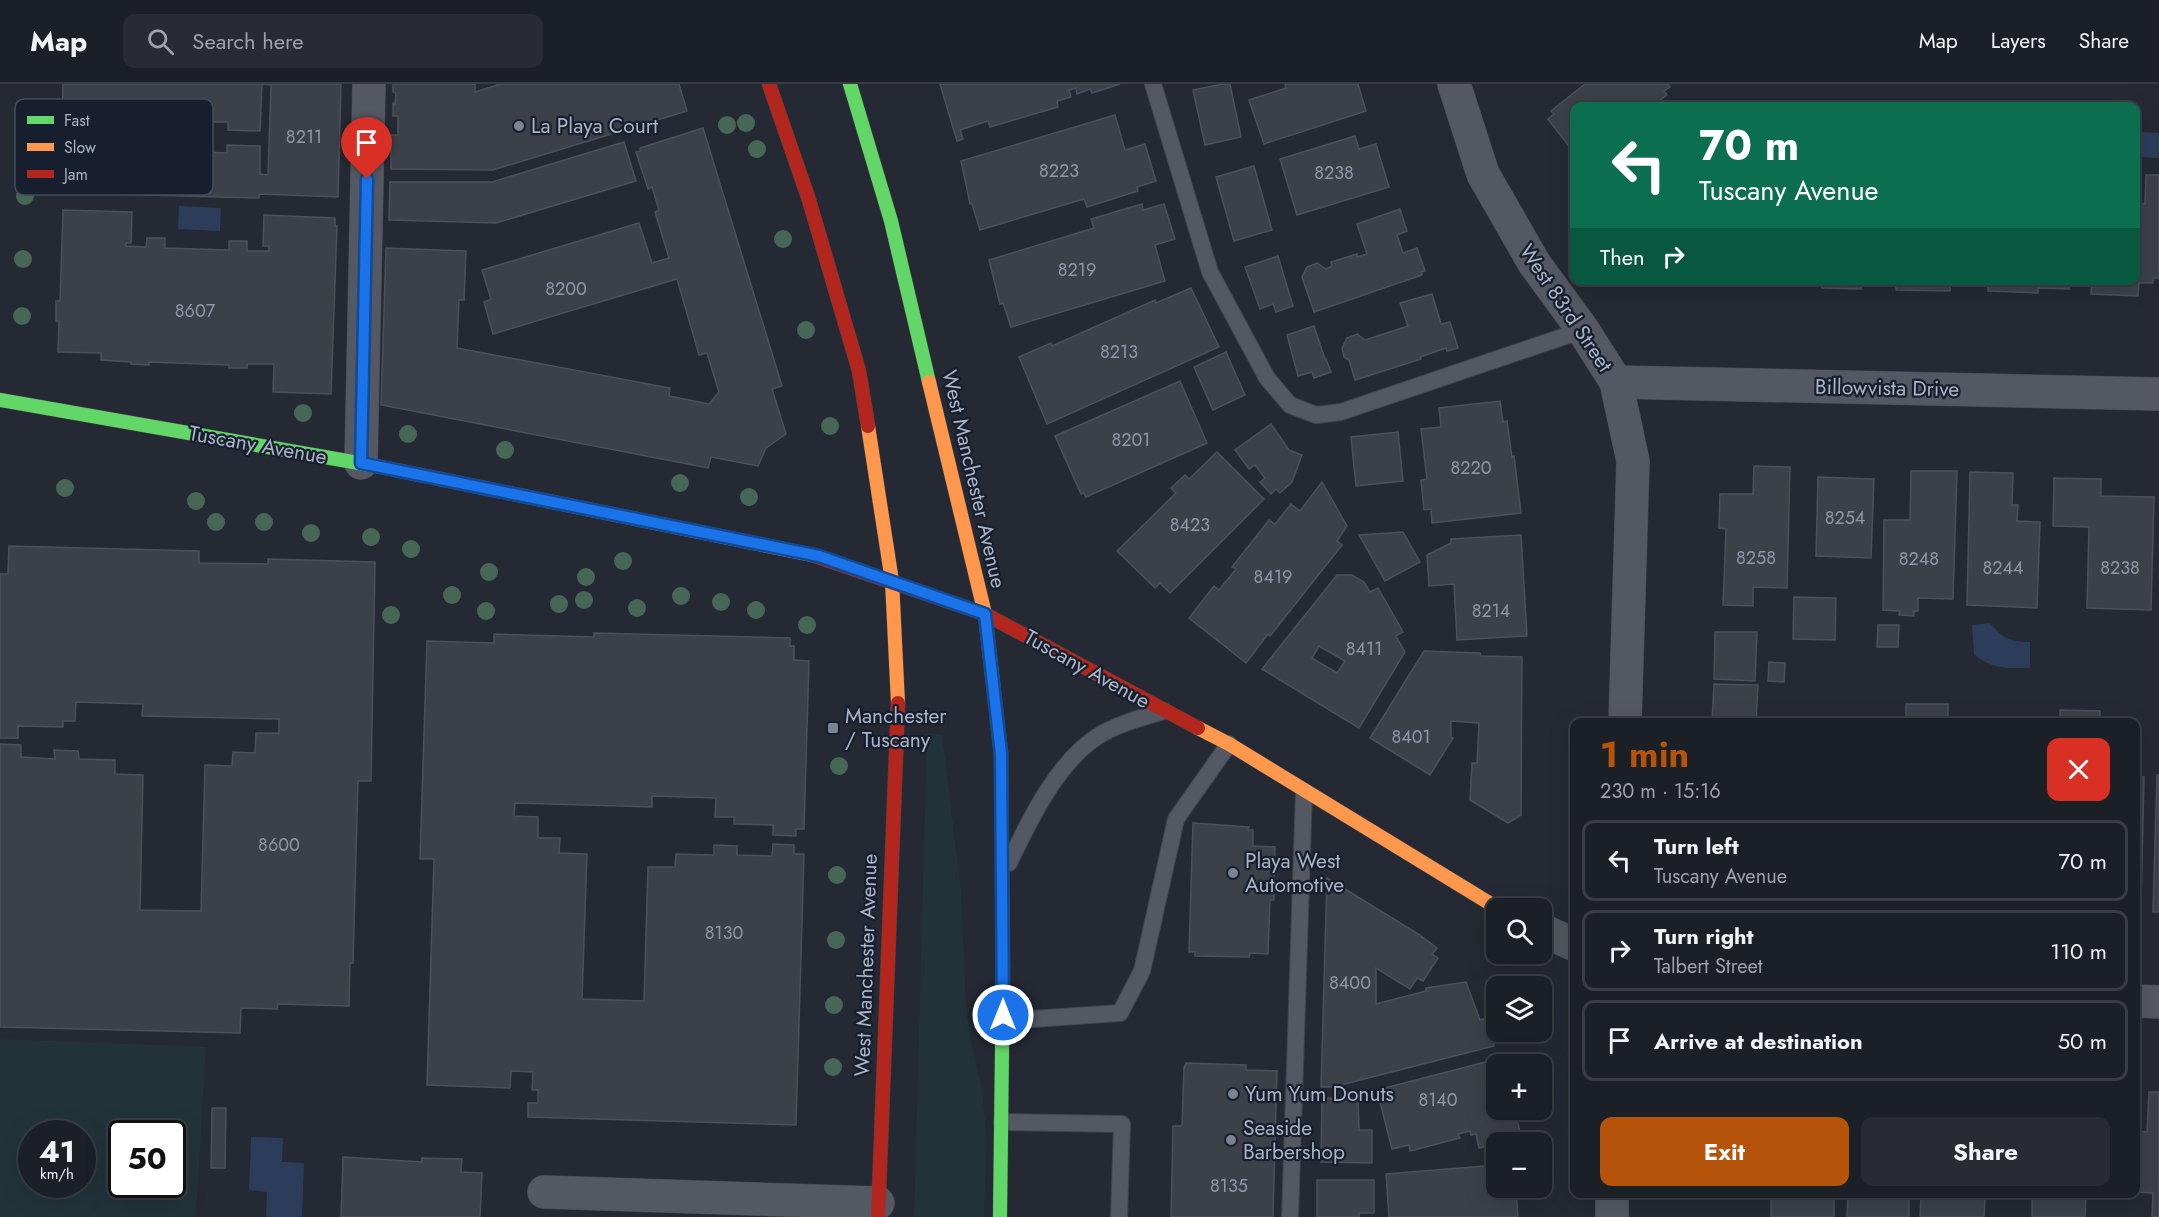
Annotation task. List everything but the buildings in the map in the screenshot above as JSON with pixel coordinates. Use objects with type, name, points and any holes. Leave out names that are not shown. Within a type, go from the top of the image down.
[{"type":"main road","name":"West Manchester Avenue","points":[[769,84],[809,200],[859,372],[892,581],[898,694],[878,1210]]},
{"type":"main road","name":"West Manchester Avenue","points":[[850,84],[891,221],[985,614],[1001,754],[1003,1022],[1000,1217]]},
{"type":"main road","name":"Tuscany Avenue","points":[[0,400],[361,463],[819,556],[985,614],[1229,744],[1486,901]]},
{"type":"street","points":[[361,463],[369,84]]},
{"type":"street","name":"West 83rd Street","points":[[1454,84],[1482,174],[1534,263],[1583,330],[1616,382],[1633,461],[1625,718]]},
{"type":"street","name":"Billowvista Drive","points":[[1616,382],[2159,394]]},
{"type":"street","points":[[1552,935],[1570,943]]},
{"type":"street","points":[[2140,1001],[2159,1002]]},
{"type":"street","points":[[544,1192],[878,1210]]},
{"type":"street","points":[[1612,1198],[1612,1217]]},
{"type":"lane","points":[[1153,84],[1210,272],[1267,378],[1290,405],[1316,416],[1341,412],[1583,330]]},
{"type":"lane","points":[[1003,877],[1040,805],[1065,768],[1078,754],[1102,734],[1134,719],[1164,711]]},
{"type":"lane","points":[[1003,1022],[1120,1013],[1142,971],[1176,819],[1229,744]]},
{"type":"lane","points":[[1290,1217],[1304,791]]},
{"type":"lane","points":[[1002,1122],[1122,1124],[1119,1217]]},
{"type":"shaded area","points":[[927,733],[942,735],[961,890],[966,1005],[971,1043],[982,1091],[987,1140],[984,1217],[914,1217]]},
{"type":"shaded area","points":[[0,1039],[206,1047],[196,1217],[0,1217]]},
{"type":"water","points":[[2141,132],[2159,133],[2159,158],[2140,157]]},
{"type":"water","points":[[179,206],[221,208],[220,231],[178,229]]},
{"type":"water","points":[[1990,623],[2007,638],[2030,642],[2030,668],[2008,668],[1994,665],[1974,654],[1972,625]]},
{"type":"water","points":[[251,1137],[283,1138],[282,1162],[304,1163],[302,1217],[266,1217],[267,1192],[249,1190]]},
{"type":"traffic: fast","points":[[850,84],[891,221],[929,382]]},
{"type":"traffic: fast","points":[[0,400],[376,466]]},
{"type":"traffic: fast","points":[[1000,1217],[1003,966]]},
{"type":"traffic: slow","points":[[929,382],[985,614],[994,692]]},
{"type":"traffic: slow","points":[[868,426],[892,581],[898,703]]},
{"type":"traffic: slow","points":[[376,466],[812,555]]},
{"type":"traffic: slow","points":[[1198,728],[1229,744],[1486,901]]},
{"type":"traffic: jam","points":[[769,84],[809,200],[859,371],[868,426]]},
{"type":"traffic: jam","points":[[812,555],[985,614],[1198,728]]},
{"type":"traffic: jam","points":[[994,692],[1001,754],[1003,966]]},
{"type":"traffic: jam","points":[[878,1217],[898,703]]},
{"type":"place","name":"La Playa Court","points":[[519,126]]},
{"type":"place","name":"Manchester / Tuscany","points":[[833,728]]},
{"type":"place","name":"Playa West Automotive","points":[[1233,873]]},
{"type":"place","name":"Yum Yum Donuts","points":[[1233,1094]]},
{"type":"place","name":"Seaside Barbershop","points":[[1231,1140]]},
{"type":"route","points":[[367,179],[361,463],[819,556],[985,614],[1001,754],[1003,1015]]}]
